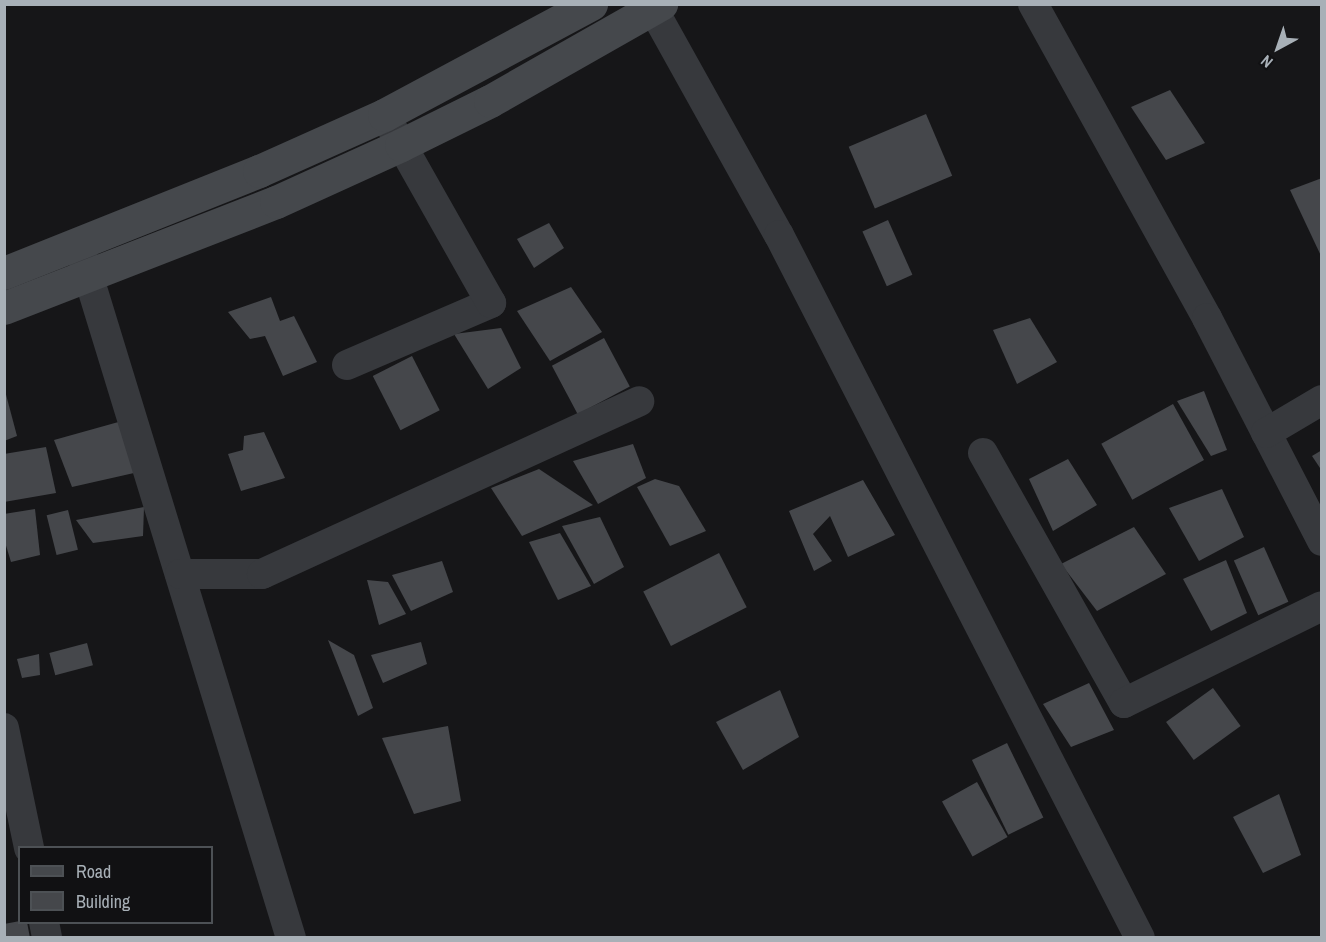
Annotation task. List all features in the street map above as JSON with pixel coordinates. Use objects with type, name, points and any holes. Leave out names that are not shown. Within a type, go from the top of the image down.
[{"type":"main road","points":[[4,273],[259,171],[384,116],[591,4]]},
{"type":"main road","points":[[4,308],[89,277],[276,202],[401,145],[490,101],[657,7]]},
{"type":"street","points":[[1033,4],[1207,318],[1322,541]]},
{"type":"street","points":[[657,7],[784,246],[1140,938]]},
{"type":"street","points":[[346,365],[491,303],[384,116]]},
{"type":"street","points":[[78,244],[291,938]]},
{"type":"street","points":[[180,574],[262,574],[639,400]]},
{"type":"street","points":[[1266,433],[1322,400]]},
{"type":"street","points":[[983,453],[1124,703],[1322,606]]},
{"type":"street","points":[[4,728],[19,830]]},
{"type":"building","points":[[1170,90],[1205,143],[1166,160],[1131,107]]},
{"type":"building","points":[[926,114],[952,176],[875,208],[849,147]]},
{"type":"building","points":[[1322,178],[1322,258],[1290,190]]},
{"type":"building","points":[[888,220],[912,275],[887,286],[862,231]]},
{"type":"building","points":[[549,223],[564,248],[534,268],[517,239]]},
{"type":"building","points":[[571,287],[602,332],[550,361],[517,311]]},
{"type":"building","points":[[271,297],[280,321],[294,316],[317,362],[283,376],[265,336],[250,339],[228,312]]},
{"type":"building","points":[[1030,318],[1057,362],[1017,384],[993,330]]},
{"type":"building","points":[[501,328],[521,368],[488,389],[454,334]]},
{"type":"building","points":[[604,338],[630,387],[578,414],[552,366]]},
{"type":"building","points":[[412,356],[440,410],[400,430],[373,376]]},
{"type":"building","points":[[4,387],[17,436],[4,441]]},
{"type":"building","points":[[1204,391],[1227,450],[1211,456],[1177,401]]},
{"type":"building","points":[[1173,404],[1204,460],[1132,500],[1101,444]]},
{"type":"building","points":[[122,421],[134,473],[72,487],[54,440]]},
{"type":"building","points":[[264,432],[285,478],[241,491],[228,454],[243,450],[244,436]]},
{"type":"building","points":[[633,444],[646,478],[598,504],[573,461]]},
{"type":"building","points":[[46,447],[56,493],[4,502],[4,454]]},
{"type":"building","points":[[1322,450],[1322,471],[1312,456]]},
{"type":"building","points":[[1068,459],[1097,505],[1053,531],[1029,479]]},
{"type":"building","points":[[539,469],[593,505],[522,536],[491,488]]},
{"type":"building","points":[[655,479],[679,486],[706,531],[670,546],[637,487]]},
{"type":"building","points":[[863,480],[895,535],[848,557],[830,516],[813,534],[832,561],[814,571],[789,511]]},
{"type":"building","points":[[1222,489],[1244,537],[1199,561],[1169,508]]},
{"type":"building","points":[[144,507],[143,536],[93,543],[76,520]]},
{"type":"building","points":[[35,509],[40,555],[11,562],[4,539],[4,514]]},
{"type":"building","points":[[68,510],[78,550],[57,555],[47,515]]},
{"type":"building","points":[[600,517],[624,567],[594,584],[562,526]]},
{"type":"building","points":[[1134,527],[1166,574],[1097,611],[1061,564]]},
{"type":"building","points":[[560,533],[591,586],[558,600],[529,542]]},
{"type":"building","points":[[1264,547],[1288,602],[1258,615],[1234,560]]},
{"type":"building","points":[[719,553],[747,607],[671,646],[643,592]]},
{"type":"building","points":[[1226,560],[1247,613],[1211,631],[1183,579]]},
{"type":"building","points":[[442,561],[453,592],[411,611],[392,575]]},
{"type":"building","points":[[367,580],[388,582],[406,614],[379,625]]},
{"type":"building","points":[[328,640],[354,655],[373,708],[358,716]]},
{"type":"building","points":[[421,642],[427,664],[383,683],[371,655]]},
{"type":"building","points":[[87,643],[93,665],[55,675],[49,653]]},
{"type":"building","points":[[39,654],[40,675],[22,678],[17,659]]},
{"type":"building","points":[[1089,683],[1114,730],[1071,747],[1043,704]]},
{"type":"building","points":[[1213,688],[1241,726],[1194,760],[1166,722]]},
{"type":"building","points":[[780,690],[799,737],[743,770],[716,722]]},
{"type":"building","points":[[448,726],[461,801],[414,814],[382,738]]},
{"type":"building","points":[[1007,743],[1043,818],[1008,835],[972,760]]},
{"type":"building","points":[[977,782],[1008,837],[973,856],[942,801]]},
{"type":"building","points":[[1279,794],[1301,855],[1263,873],[1233,817]]},
{"type":"building","points":[[18,921],[18,924],[27,924],[30,938],[4,938],[4,924]]}]
